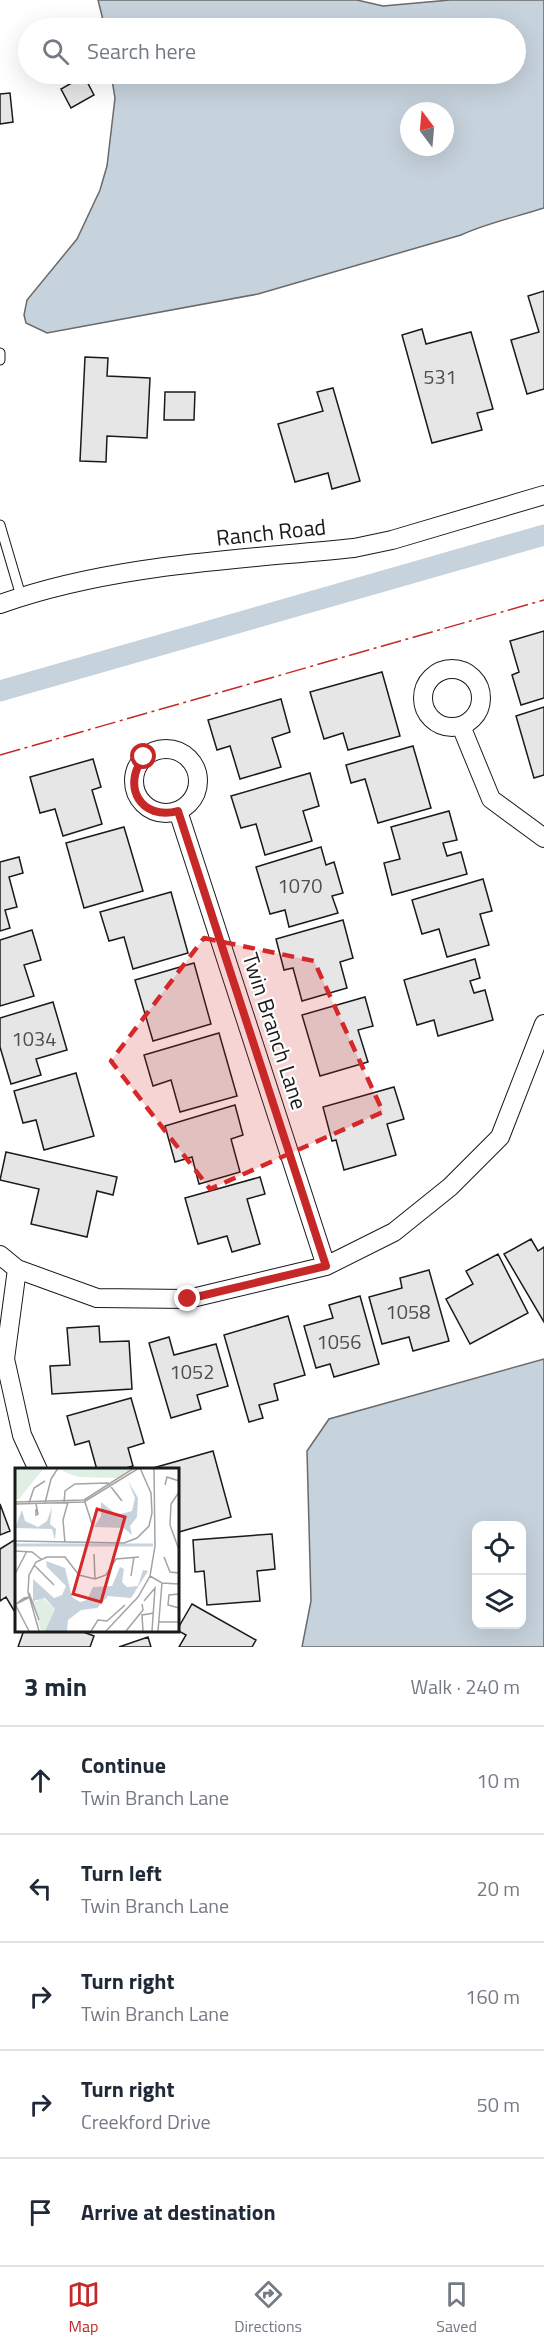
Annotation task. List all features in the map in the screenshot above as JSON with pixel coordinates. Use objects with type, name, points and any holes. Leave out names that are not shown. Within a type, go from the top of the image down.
[{"type":"street","name":"Ranch Road","points":[[0,604],[21,596],[123,573],[354,548],[402,537],[544,495]]},
{"type":"street","points":[[461,726],[491,799],[544,838]]},
{"type":"street","name":"Twin Branch Lane","points":[[178,811],[326,1266]]},
{"type":"street","points":[[0,1255],[17,1269],[97,1298],[188,1299],[326,1266],[394,1232],[450,1187],[500,1137],[544,1024]]},
{"type":"street","points":[[17,1269],[5,1359],[22,1435],[37,1468]]},
{"type":"lane","points":[[0,353],[0,360]]},
{"type":"lane","points":[[0,525],[21,596]]},
{"type":"highlighted area","points":[[204,938],[314,961],[383,1112],[210,1189],[111,1061]]},
{"type":"shaded area","points":[[98,0],[357,0],[383,6],[450,0],[544,0],[544,208],[461,235],[258,294],[47,333],[26,323],[24,315],[27,300],[77,239],[100,190],[107,166],[115,98],[113,84],[526,84],[526,18],[102,18]]},
{"type":"shaded area","points":[[544,1359],[544,1647],[302,1647],[311,1601],[307,1451],[329,1419]]},
{"type":"building","points":[[70,84],[88,84],[94,95],[71,108],[61,89]]},
{"type":"building","points":[[10,93],[13,122],[0,124],[0,94]]},
{"type":"building","points":[[544,291],[544,389],[527,394],[511,340],[539,332],[528,296]]},
{"type":"building","points":[[422,329],[426,344],[471,332],[493,409],[477,413],[482,430],[432,443],[402,335]]},
{"type":"building","points":[[85,357],[108,358],[107,376],[150,378],[147,438],[107,436],[106,462],[80,461]]},
{"type":"building","points":[[333,388],[360,481],[332,489],[328,473],[295,482],[278,424],[323,411],[317,392]]},
{"type":"building","points":[[165,392],[195,392],[194,420],[164,420]]},
{"type":"building","points":[[544,631],[544,698],[521,705],[512,675],[519,672],[510,641]]},
{"type":"building","points":[[382,672],[400,736],[348,750],[343,733],[324,739],[310,692]]},
{"type":"building","points":[[281,699],[290,732],[272,738],[281,767],[240,779],[230,746],[217,750],[208,720]]},
{"type":"building","points":[[544,707],[544,775],[534,778],[516,716]]},
{"type":"building","points":[[413,746],[431,808],[378,823],[365,779],[351,783],[346,765]]},
{"type":"building","points":[[93,759],[101,787],[92,790],[102,824],[63,836],[55,809],[40,813],[30,777]]},
{"type":"building","points":[[310,773],[319,806],[303,811],[312,841],[265,855],[256,824],[241,828],[231,796]]},
{"type":"building","points":[[449,811],[457,840],[443,843],[447,856],[461,852],[467,874],[392,895],[384,863],[400,859],[391,827]]},
{"type":"building","points":[[124,827],[143,891],[84,908],[66,843]]},
{"type":"building","points":[[321,847],[326,865],[334,862],[343,893],[332,896],[338,913],[289,927],[285,910],[270,914],[256,867]]},
{"type":"building","points":[[19,857],[23,873],[9,877],[17,907],[5,910],[10,928],[0,931],[0,862]]},
{"type":"building","points":[[483,879],[492,911],[480,914],[489,945],[447,957],[439,929],[422,934],[412,900]]},
{"type":"building","points":[[171,892],[188,953],[133,969],[124,937],[109,941],[100,912]]},
{"type":"building","points":[[343,920],[353,958],[340,962],[347,988],[302,1001],[293,968],[284,970],[276,939]]},
{"type":"building","points":[[32,930],[41,960],[24,965],[34,996],[0,1006],[0,940]]},
{"type":"building","points":[[475,959],[480,978],[470,981],[474,993],[485,990],[493,1020],[438,1036],[434,1020],[417,1025],[404,980]]},
{"type":"building","points":[[194,963],[211,1024],[153,1041],[135,980]]},
{"type":"building","points":[[365,997],[373,1026],[358,1030],[368,1062],[320,1076],[302,1015]]},
{"type":"building","points":[[53,1002],[67,1050],[36,1059],[41,1075],[11,1084],[0,1047],[0,1018]]},
{"type":"building","points":[[219,1033],[237,1096],[180,1112],[171,1080],[153,1086],[144,1055]]},
{"type":"building","points":[[76,1073],[94,1136],[44,1150],[36,1120],[23,1123],[14,1091]]},
{"type":"building","points":[[394,1087],[404,1119],[387,1124],[396,1155],[344,1170],[336,1140],[332,1141],[323,1107]]},
{"type":"building","points":[[235,1105],[243,1135],[231,1139],[240,1172],[199,1184],[192,1157],[175,1162],[165,1126]]},
{"type":"building","points":[[6,1152],[117,1177],[113,1195],[97,1191],[87,1237],[31,1224],[39,1189],[0,1180]]},
{"type":"building","points":[[260,1177],[265,1194],[247,1199],[260,1244],[232,1252],[227,1236],[198,1244],[185,1198]]},
{"type":"building","points":[[531,1239],[538,1251],[544,1247],[544,1322],[504,1254]]},
{"type":"building","points":[[498,1254],[528,1313],[470,1344],[446,1299],[473,1284],[466,1271]]},
{"type":"building","points":[[429,1270],[449,1341],[413,1351],[409,1337],[382,1344],[369,1297],[402,1288],[400,1278]]},
{"type":"building","points":[[360,1296],[379,1364],[334,1377],[330,1364],[316,1368],[304,1326],[333,1318],[329,1305]]},
{"type":"building","points":[[288,1316],[305,1375],[274,1384],[278,1400],[259,1405],[263,1418],[249,1422],[224,1335]]},
{"type":"building","points":[[99,1326],[100,1342],[129,1341],[132,1389],[52,1394],[50,1366],[70,1365],[67,1328]]},
{"type":"building","points":[[169,1337],[174,1355],[216,1344],[228,1386],[197,1395],[201,1409],[171,1418],[149,1343]]},
{"type":"building","points":[[131,1398],[144,1443],[128,1448],[133,1466],[96,1468],[89,1441],[75,1445],[67,1416]]},
{"type":"building","points":[[213,1451],[231,1517],[179,1532],[178,1468],[153,1468]]},
{"type":"building","points":[[0,1504],[10,1531],[0,1535]]},
{"type":"building","points":[[272,1534],[275,1569],[257,1571],[260,1601],[207,1605],[204,1571],[195,1572],[193,1540]]},
{"type":"building","points":[[15,1540],[15,1612],[6,1597],[0,1601],[0,1549]]},
{"type":"building","points":[[192,1604],[256,1640],[252,1647],[179,1647],[186,1635],[178,1628]]},
{"type":"building","points":[[23,1632],[83,1632],[94,1636],[90,1647],[18,1647]]},
{"type":"building","points":[[148,1637],[151,1647],[119,1647]]},
{"type":"waterway","points":[[0,691],[544,535]]},
{"type":"power","points":[[0,755],[544,600]]},
{"type":"route","points":[[144,757],[134,774],[136,794],[149,809],[169,813],[178,811],[326,1266],[188,1299]]}]
